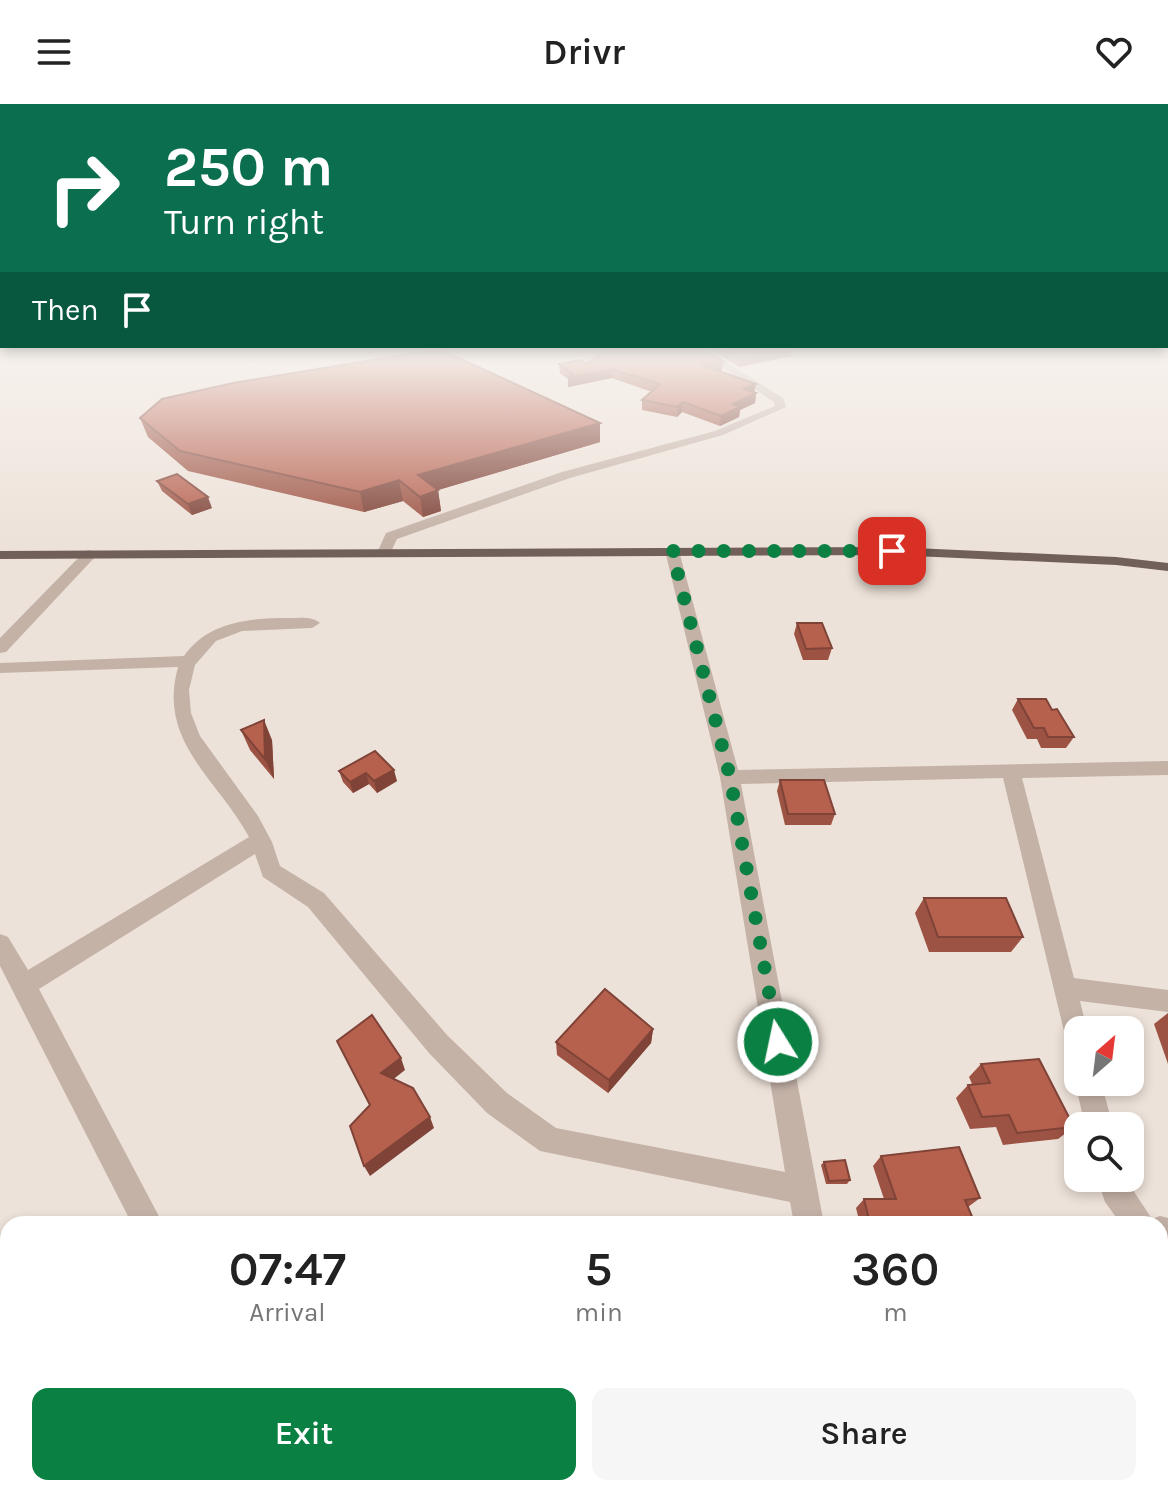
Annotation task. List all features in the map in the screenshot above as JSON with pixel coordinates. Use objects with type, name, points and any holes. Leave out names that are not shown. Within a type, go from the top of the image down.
[{"type":"main road","points":[[0,555],[892,551],[1116,561],[1168,567]]},
{"type":"street","points":[[384,553],[391,536],[566,475],[700,439],[766,413]]},
{"type":"street","points":[[672,551],[730,777],[808,1216]]},
{"type":"street","points":[[0,648],[90,554]]},
{"type":"street","points":[[312,623],[240,624],[211,638],[189,661],[178,687],[182,718],[205,758],[261,840],[271,871],[316,900],[438,1044],[497,1103],[550,1141],[804,1190]]},
{"type":"street","points":[[0,668],[189,661]]},
{"type":"street","points":[[730,777],[1168,768]]},
{"type":"street","points":[[1011,772],[1071,1016]]},
{"type":"street","points":[[24,985],[261,840]]},
{"type":"street","points":[[0,944],[144,1216]]},
{"type":"street","points":[[1064,988],[1168,1001]]},
{"type":"street","points":[[1115,1192],[1133,1216]]},
{"type":"building","points":[[146,413],[578,413],[600,423],[418,475],[438,490],[420,497],[399,480],[360,492],[180,451],[140,418]]},
{"type":"building","points":[[177,474],[208,497],[188,504],[157,481]]},
{"type":"building","points":[[797,623],[822,623],[832,648],[806,649]]},
{"type":"building","points":[[1018,699],[1046,699],[1052,710],[1057,709],[1074,737],[1048,737],[1044,728],[1034,728]]},
{"type":"building","points":[[264,720],[265,759],[241,730]]},
{"type":"building","points":[[375,751],[394,770],[374,781],[366,773],[350,782],[339,771]]},
{"type":"building","points":[[780,780],[824,780],[835,814],[788,814]]},
{"type":"building","points":[[924,898],[1006,898],[1023,937],[938,937]]},
{"type":"building","points":[[605,989],[653,1029],[609,1080],[556,1042]]},
{"type":"building","points":[[372,1015],[401,1058],[381,1073],[413,1088],[430,1117],[364,1166],[350,1126],[370,1105],[337,1041]]},
{"type":"building","points":[[1039,1059],[1066,1112],[1064,1128],[1017,1133],[1009,1115],[982,1117],[968,1085],[990,1083],[981,1064]]},
{"type":"building","points":[[959,1147],[980,1198],[965,1200],[972,1216],[868,1216],[864,1199],[896,1199],[881,1156]]},
{"type":"building","points":[[845,1160],[850,1180],[829,1181],[824,1162]]},
{"type":"route","points":[[778,1042],[730,777],[672,551],[892,551]]}]
